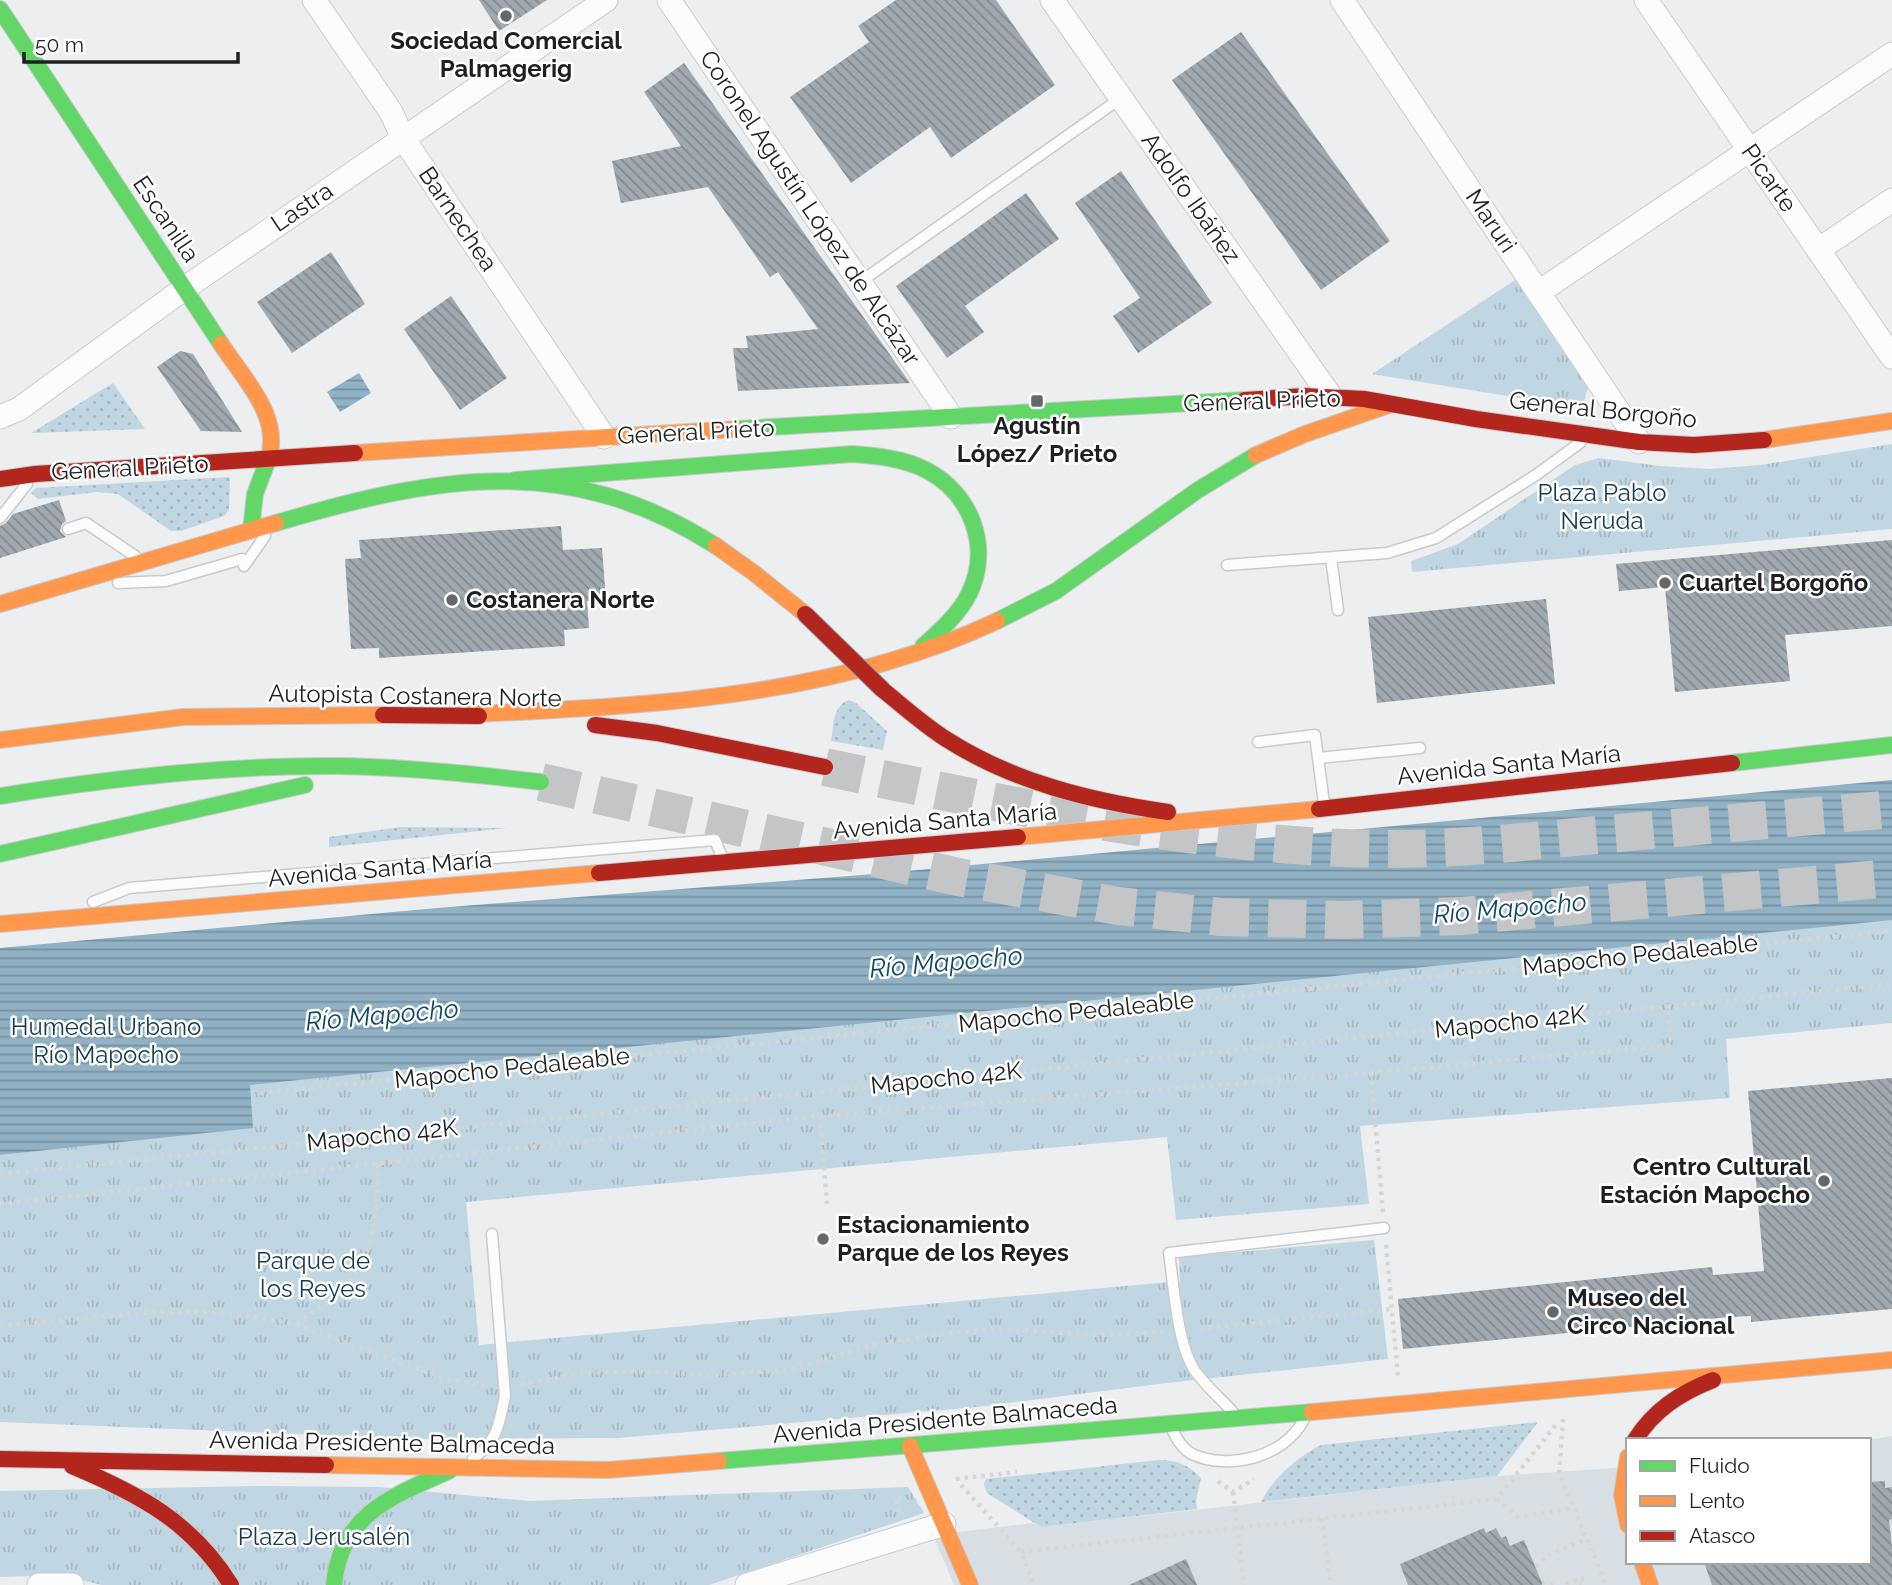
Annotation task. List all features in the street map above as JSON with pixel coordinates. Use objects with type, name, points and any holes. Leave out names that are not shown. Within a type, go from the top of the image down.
[{"type":"main road","name":"Escanilla","points":[[0,9],[269,419],[274,439],[254,493],[251,530]]},
{"type":"main road","name":"General Prieto","points":[[0,479],[35,474],[604,437],[1245,399],[1331,397],[1392,404]]},
{"type":"main road","name":"General Borgoño","points":[[1392,404],[1639,442],[1695,445],[1777,439],[1892,421]]},
{"type":"main road","points":[[456,715],[623,706],[726,697],[817,682],[904,660],[982,629],[1071,582],[1209,483],[1254,455],[1290,438],[1392,404]]},
{"type":"main road","points":[[0,604],[290,519],[410,490],[455,483],[852,454],[882,457],[928,470],[950,486],[966,506],[977,534],[979,564],[970,592],[958,611],[925,644],[904,660]]},
{"type":"main road","points":[[515,480],[551,482],[584,488],[645,509],[705,537],[733,555],[805,614],[883,690],[940,735],[972,754],[1023,777],[1089,797],[1139,807],[1234,819]]},
{"type":"main road","name":"Autopista Costanera Norte","points":[[0,740],[183,717],[456,715],[537,719],[657,733],[825,767]]},
{"type":"main road","points":[[20,722],[108,725]]},
{"type":"main road","name":"Avenida Santa María","points":[[0,924],[1234,819],[1892,745]]},
{"type":"main road","points":[[0,796],[176,772],[306,766],[475,772],[541,782]]},
{"type":"main road","points":[[0,853],[256,794],[416,769]]},
{"type":"main road","name":"Avenida Presidente Balmaceda","points":[[0,1459],[608,1470],[1170,1425],[1892,1360]]},
{"type":"main road","points":[[1636,1438],[1644,1424],[1661,1406],[1680,1394],[1727,1375]]},
{"type":"main road","points":[[911,1446],[970,1585]]},
{"type":"main road","points":[[55,1459],[125,1490],[178,1521],[211,1554],[231,1585]]},
{"type":"main road","points":[[334,1585],[342,1545],[364,1517],[413,1488],[456,1469]]},
{"type":"main road","points":[[1626,1470],[1622,1495],[1626,1514]]},
{"type":"main road","points":[[1643,1564],[1650,1585]]},
{"type":"street","name":"Barnechea","points":[[314,0],[391,112],[403,138],[604,437]]},
{"type":"street","name":"Lastra","points":[[0,417],[19,409],[185,288],[606,0]]},
{"type":"street","name":"Coronel Agustín López de Alcázar","points":[[669,0],[951,417]]},
{"type":"street","name":"Adolfo Ibáñez","points":[[1052,0],[1331,397]]},
{"type":"street","name":"Maruri","points":[[1342,0],[1639,442]]},
{"type":"street","name":"Picarte","points":[[1646,0],[1892,357]]},
{"type":"street","points":[[1539,292],[1892,54]]},
{"type":"street","points":[[1818,250],[1892,200]]},
{"type":"street","points":[[747,1585],[944,1524]]},
{"type":"street","points":[[39,1585],[72,1585]]},
{"type":"lane","points":[[860,282],[1121,98]]},
{"type":"lane","points":[[1227,565],[1387,552],[1436,538],[1536,475],[1590,435]]},
{"type":"lane","points":[[0,518],[35,474]]},
{"type":"lane","points":[[87,578],[126,584],[166,581],[244,565],[264,537],[290,519]]},
{"type":"lane","points":[[68,529],[86,523],[144,562]]},
{"type":"lane","points":[[244,565],[251,530]]},
{"type":"lane","points":[[1331,558],[1339,610]]},
{"type":"lane","points":[[1258,742],[1315,735],[1325,809]]},
{"type":"lane","points":[[1318,758],[1420,748]]},
{"type":"lane","points":[[42,921],[129,888],[715,840],[724,863]]},
{"type":"lane","points":[[1240,1419],[1194,1369],[1182,1331],[1169,1253],[1384,1228]]},
{"type":"lane","points":[[456,1469],[485,1451],[491,1443],[499,1422],[505,1386],[492,1234]]},
{"type":"lane","points":[[1170,1425],[1177,1441],[1191,1453],[1213,1459],[1237,1461],[1263,1454],[1286,1442],[1300,1428],[1308,1413]]},
{"type":"path","name":"Mapocho Pedaleable","points":[[260,1093],[1892,930]]},
{"type":"path","name":"Mapocho 42K","points":[[0,1174],[1892,984]]},
{"type":"path","points":[[0,1204],[820,1116],[1371,1073],[1671,1045],[1668,1006]]},
{"type":"path","points":[[820,1116],[827,1204]]},
{"type":"path","points":[[295,1324],[343,1289],[363,1261],[376,1215],[379,1164]]},
{"type":"path","points":[[0,1326],[154,1312],[211,1312],[248,1316],[295,1324],[446,1379],[483,1386],[505,1386],[587,1373],[632,1371],[712,1375],[782,1371],[880,1343],[968,1331],[1029,1329],[1101,1335],[1182,1331],[1392,1309]]},
{"type":"path","points":[[1021,1552],[1497,1499],[1563,1416]]},
{"type":"path","points":[[939,1444],[956,1479],[1021,1552],[1034,1585]]},
{"type":"path","points":[[1233,1492],[1244,1585]]},
{"type":"path","points":[[1497,1499],[1518,1517],[1574,1508],[1606,1585]]},
{"type":"path","points":[[1322,1518],[1331,1585]]},
{"type":"path","points":[[1536,1567],[1548,1555],[1587,1539]]},
{"type":"path","points":[[1566,1585],[1582,1578],[1584,1583],[1578,1585]]},
{"type":"path","points":[[1542,1583],[1554,1585]]},
{"type":"shaded area","points":[[1892,1436],[1892,1585],[954,1585],[933,1535],[1033,1523],[1041,1527],[1497,1476],[1626,1467],[1626,1564],[1871,1564],[1871,1439]]},
{"type":"green space","points":[[1515,280],[1588,388],[1582,408],[1372,374]]},
{"type":"green space","points":[[113,383],[145,429],[31,433]]},
{"type":"green space","name":"Plaza Pablo Neruda","points":[[1892,444],[1892,529],[1412,572],[1411,561],[1458,544],[1575,465],[1599,458],[1710,469],[1760,465]]},
{"type":"green space","points":[[230,477],[229,510],[224,516],[181,531],[171,531],[118,494],[97,492],[38,499],[31,493],[36,488]]},
{"type":"green space","points":[[849,700],[856,703],[887,731],[883,750],[831,741],[837,711]]},
{"type":"green space","name":"Parque de los Reyes","points":[[1892,782],[1892,1023],[1726,1039],[1730,1098],[1360,1126],[1369,1204],[1176,1220],[1167,1137],[466,1202],[479,1345],[1180,1281],[1179,1257],[1374,1240],[1388,1359],[977,1407],[618,1438],[426,1439],[0,1422],[0,1155],[253,1127],[0,1153],[831,880]]},
{"type":"green space","points":[[401,827],[507,828],[329,847],[329,837]]},
{"type":"green space","points":[[1538,1422],[1497,1476],[1261,1502],[1272,1484],[1286,1469],[1321,1445]]},
{"type":"green space","points":[[1159,1460],[1182,1464],[1201,1478],[1196,1500],[1197,1509],[1041,1527],[987,1493],[984,1484],[986,1479]]},
{"type":"green space","name":"Plaza Jerusalén","points":[[261,1486],[378,1487],[529,1501],[908,1487],[924,1513],[709,1585],[102,1585],[59,1575],[0,1577],[0,1491]]},
{"type":"water","points":[[359,373],[371,393],[340,412],[327,392]]},
{"type":"water","name":"Humedal Urbano Río Mapocho","points":[[1892,780],[1892,920],[250,1085],[253,1128],[0,1155],[0,948],[437,908],[874,874]]},
{"type":"building","name":"Sociedad Comercial Palmagerig","points":[[479,0],[547,0],[499,31]]},
{"type":"building","points":[[896,0],[996,0],[1055,85],[951,158],[930,127],[851,183],[790,97],[869,42],[858,26]]},
{"type":"building","points":[[1241,32],[1390,241],[1321,290],[1172,80]]},
{"type":"building","points":[[684,63],[910,383],[738,391],[733,348],[748,348],[746,336],[818,329],[778,272],[770,277],[708,187],[621,203],[612,161],[681,146],[644,92]]},
{"type":"building","points":[[1121,171],[1212,303],[1138,353],[1113,316],[1140,298],[1075,203]]},
{"type":"building","points":[[1026,193],[1059,239],[965,306],[984,332],[947,358],[896,286]]},
{"type":"building","points":[[331,252],[365,304],[292,353],[257,302]]},
{"type":"building","points":[[451,296],[507,378],[460,410],[404,329]]},
{"type":"building","points":[[180,351],[193,354],[242,432],[201,431],[157,367]]},
{"type":"building","points":[[59,500],[66,521],[60,531],[66,537],[0,558],[0,526],[13,514]]},
{"type":"building","points":[[561,526],[563,550],[602,548],[606,600],[587,601],[589,628],[564,630],[565,646],[379,658],[379,648],[351,649],[345,559],[361,558],[359,540]]},
{"type":"building","points":[[1892,540],[1892,626],[1785,635],[1790,681],[1675,692],[1665,587],[1619,591],[1616,564]]},
{"type":"building","points":[[1546,599],[1555,684],[1377,703],[1368,617]]},
{"type":"building","name":"Centro Cultural Estación Mapocho","points":[[1892,1078],[1892,1309],[1751,1322],[1751,1316],[1730,1317],[1403,1349],[1398,1299],[1712,1267],[1713,1275],[1764,1271],[1748,1091]]},
{"type":"building","points":[[1885,1481],[1885,1488],[1892,1487],[1892,1519],[1889,1520],[1892,1585],[1712,1585],[1705,1564],[1871,1564],[1871,1482]]},
{"type":"building","points":[[1484,1528],[1486,1533],[1496,1528],[1501,1538],[1506,1536],[1510,1546],[1524,1540],[1543,1585],[1408,1585],[1400,1564]]},
{"type":"building","points":[[1186,1559],[1197,1585],[1129,1585]]},
{"type":"tunnel","points":[[825,767],[1098,821],[1236,840],[1375,849],[1486,845],[1892,809]]},
{"type":"tunnel","points":[[541,782],[958,877],[1118,906],[1221,917],[1344,920],[1461,916],[1892,878]]},
{"type":"traffic: fast","points":[[0,9],[221,344]]},
{"type":"traffic: fast","points":[[737,429],[1245,400]]},
{"type":"traffic: fast","points":[[515,480],[852,454],[890,458],[917,466],[942,480],[955,492],[965,507],[973,523],[978,558],[976,576],[965,601],[949,622],[923,646]]},
{"type":"traffic: fast","points":[[997,621],[1056,591],[1198,490],[1256,455]]},
{"type":"traffic: fast","points":[[251,530],[255,494],[268,460]]},
{"type":"traffic: fast","points":[[276,523],[391,493],[500,481],[553,485],[607,496],[661,516],[716,546]]},
{"type":"traffic: fast","points":[[1732,763],[1892,745]]},
{"type":"traffic: fast","points":[[0,796],[169,774],[296,766],[415,769],[541,782]]},
{"type":"traffic: fast","points":[[0,854],[305,785]]},
{"type":"traffic: fast","points":[[719,1461],[1312,1412]]},
{"type":"traffic: fast","points":[[334,1585],[338,1561],[346,1541],[372,1511],[449,1471]]},
{"type":"traffic: slow","points":[[221,344],[266,413],[271,444],[268,460]]},
{"type":"traffic: slow","points":[[1256,455],[1305,434],[1392,404]]},
{"type":"traffic: slow","points":[[1764,440],[1892,421]]},
{"type":"traffic: slow","points":[[355,453],[737,429]]},
{"type":"traffic: slow","points":[[0,604],[276,523]]},
{"type":"traffic: slow","points":[[716,546],[805,614]]},
{"type":"traffic: slow","points":[[455,715],[663,702],[800,683],[867,668],[933,647],[997,621]]},
{"type":"traffic: slow","points":[[0,740],[183,717],[383,715]]},
{"type":"traffic: slow","points":[[1018,837],[1319,809]]},
{"type":"traffic: slow","points":[[0,924],[599,873]]},
{"type":"traffic: slow","points":[[1312,1412],[1892,1360]]},
{"type":"traffic: slow","points":[[910,1446],[970,1585]]},
{"type":"traffic: slow","points":[[326,1465],[608,1470],[719,1461]]},
{"type":"traffic: slow","points":[[1626,1470],[1622,1495],[1626,1515]]},
{"type":"traffic: slow","points":[[1643,1564],[1650,1585]]},
{"type":"traffic: jam","points":[[1245,400],[1305,396],[1364,399],[1476,419],[1639,442],[1694,445],[1764,440]]},
{"type":"traffic: jam","points":[[0,479],[35,474],[355,453]]},
{"type":"traffic: jam","points":[[805,614],[883,690]]},
{"type":"traffic: jam","points":[[883,690],[938,734],[998,767],[1053,788],[1168,812]]},
{"type":"traffic: jam","points":[[383,715],[479,716]]},
{"type":"traffic: jam","points":[[595,725],[657,733],[825,767]]},
{"type":"traffic: jam","points":[[1319,809],[1732,763]]},
{"type":"traffic: jam","points":[[599,873],[1018,837]]},
{"type":"traffic: jam","points":[[1636,1438],[1659,1411],[1713,1380]]},
{"type":"traffic: jam","points":[[0,1459],[326,1465]]},
{"type":"traffic: jam","points":[[72,1466],[120,1488],[162,1512],[199,1544],[231,1585]]},
{"type":"place","name":"Sociedad Comercial Palmagerig","points":[[506,16]]},
{"type":"place","name":"Agustín López/ Prieto","points":[[1037,401]]},
{"type":"place","name":"Cuartel Borgoño","points":[[1665,583]]},
{"type":"place","name":"Costanera Norte","points":[[452,600]]},
{"type":"place","name":"Centro Cultural Estación Mapocho","points":[[1824,1181]]},
{"type":"place","name":"Estacionamiento Parque de los Reyes","points":[[823,1239]]},
{"type":"place","name":"Museo del Circo Nacional","points":[[1553,1312]]},
{"type":"water label","name":"Río Mapocho","points":[[1510,908]]},
{"type":"water label","name":"Río Mapocho","points":[[946,962]]},
{"type":"water label","name":"Río Mapocho","points":[[382,1015]]}]
